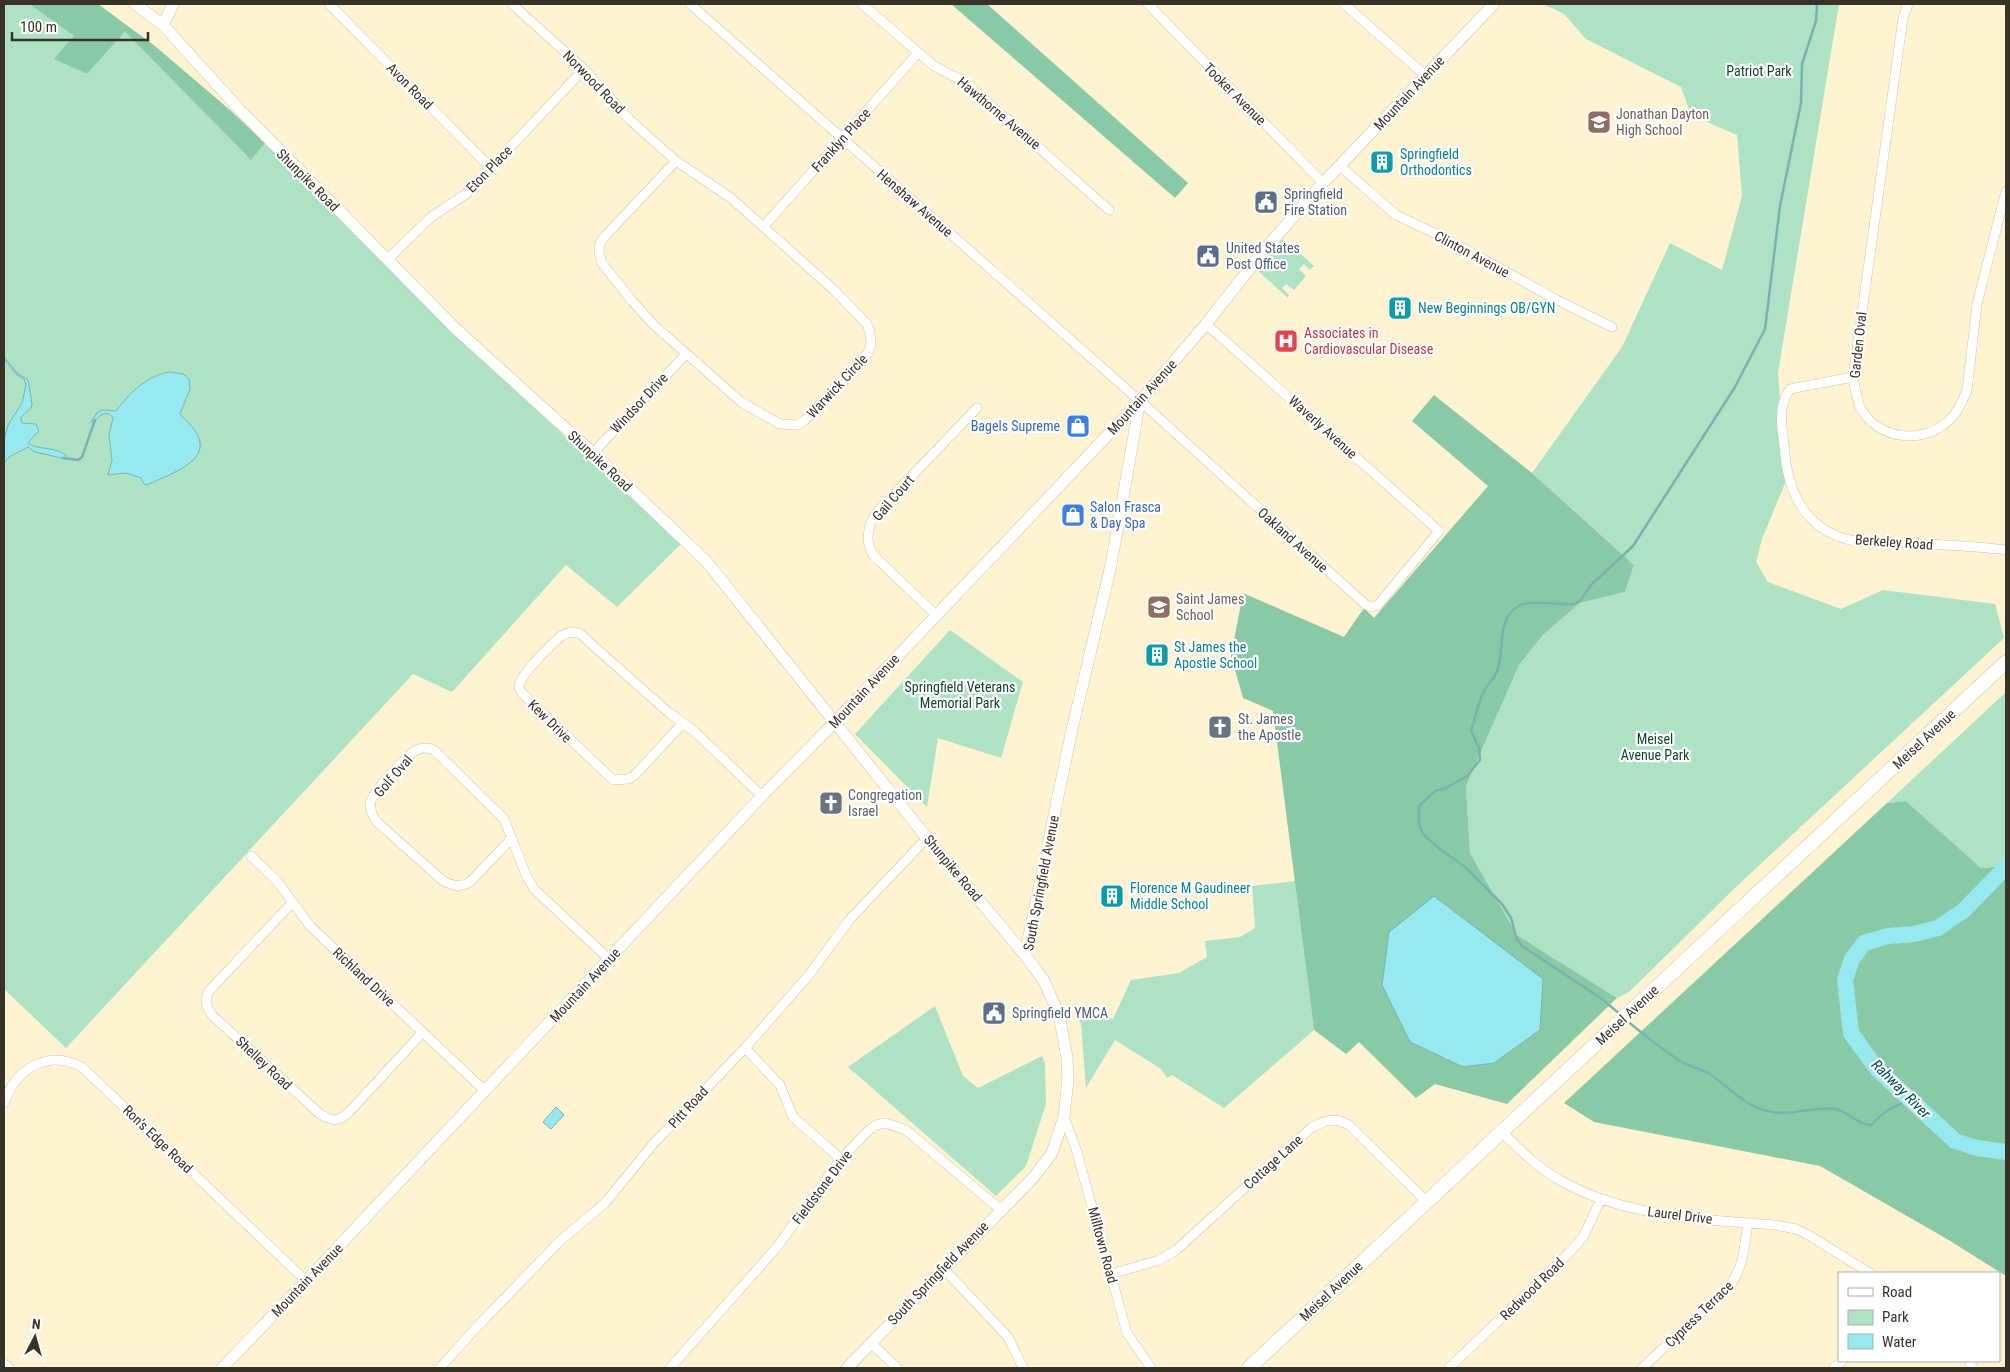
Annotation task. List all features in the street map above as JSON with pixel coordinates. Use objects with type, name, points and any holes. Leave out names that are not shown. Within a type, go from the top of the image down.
[{"type":"main road","name":"Meisel Avenue","points":[[1249,1368],[2006,662]]},
{"type":"street","name":"Shunpike Road","points":[[135,4],[163,25],[239,109],[456,328],[707,562],[927,838],[1025,955]]},
{"type":"street","points":[[163,25],[173,4]]},
{"type":"street","name":"Avon Road","points":[[328,4],[491,168]]},
{"type":"street","name":"Norwood Road","points":[[512,4],[584,69],[630,120],[676,161]]},
{"type":"street","name":"Henshaw Avenue","points":[[690,4],[1140,401]]},
{"type":"street","name":"Hawthorne Avenue","points":[[862,4],[934,66],[965,82],[1109,210]]},
{"type":"street","name":"Tooker Avenue","points":[[1148,4],[1323,184]]},
{"type":"street","points":[[1344,4],[1426,76]]},
{"type":"street","name":"Garden Oval","points":[[1908,4],[1901,37],[1853,377],[1856,396],[1864,413],[1882,430],[1894,435],[1913,436],[1925,434],[1937,429],[1956,413],[1967,390],[1978,304],[2006,191]]},
{"type":"street","name":"Mountain Avenue","points":[[222,1368],[762,796],[835,722],[1140,401],[1206,324],[1256,258],[1490,5]]},
{"type":"street","name":"Franklyn Place","points":[[764,226],[918,53]]},
{"type":"street","name":"Eton Place","points":[[388,260],[431,217],[466,194],[584,69]]},
{"type":"street","name":"Warwick Circle","points":[[676,161],[731,198],[764,226],[834,290],[866,324],[870,333],[871,344],[868,353],[804,421],[797,425],[780,424],[741,402],[654,325],[602,263],[599,253],[600,243],[606,235],[676,161]]},
{"type":"street","name":"Clinton Avenue","points":[[1340,166],[1396,215],[1447,239],[1557,300],[1612,327]]},
{"type":"street","name":"Waverly Avenue","points":[[1206,324],[1440,531]]},
{"type":"street","name":"Windsor Drive","points":[[592,453],[686,354]]},
{"type":"street","name":"Berkeley Road","points":[[1853,377],[1790,389],[1783,399],[1781,411],[1788,478],[1794,495],[1809,516],[1830,532],[1854,540],[1978,546],[2006,550]]},
{"type":"street","name":"Oakland Avenue","points":[[1140,401],[1366,605],[1372,607],[1378,605],[1440,531]]},
{"type":"street","name":"South Springfield Avenue","points":[[846,1368],[1033,1178],[1052,1153],[1064,1117],[1068,1058],[1060,1020],[1044,981],[1025,955],[1071,734],[1112,565],[1140,401]]},
{"type":"street","name":"Gail Court","points":[[936,615],[874,556],[869,549],[869,527],[877,512],[977,408]]},
{"type":"street","name":"Kew Drive","points":[[683,723],[634,776],[628,779],[613,780],[524,696],[520,691],[519,685],[526,672],[561,638],[568,633],[579,633],[668,712],[694,731],[762,796]]},
{"type":"street","name":"Golf Oval","points":[[511,839],[470,882],[461,886],[454,886],[442,880],[377,822],[370,804],[376,792],[412,753],[427,748],[434,750],[504,819],[526,875],[534,889],[609,959]]},
{"type":"street","name":"Pitt Road","points":[[440,1368],[467,1337],[560,1240],[605,1202],[654,1143],[745,1048],[810,975],[850,919],[927,838]]},
{"type":"street","name":"Richland Drive","points":[[251,856],[277,881],[310,926],[485,1091]]},
{"type":"street","name":"Shelley Road","points":[[292,903],[209,990],[206,1006],[213,1016],[320,1114],[329,1120],[336,1121],[342,1119],[350,1111],[423,1032]]},
{"type":"street","points":[[745,1048],[780,1085],[792,1117],[841,1158]]},
{"type":"street","name":"Ron's Edge Road","points":[[4,1103],[9,1091],[20,1077],[38,1062],[60,1059],[82,1067],[306,1281]]},
{"type":"street","name":"Milltown Road","points":[[1064,1117],[1076,1149],[1127,1333],[1151,1368]]},
{"type":"street","name":"Cottage Lane","points":[[1111,1274],[1159,1260],[1175,1251],[1310,1128],[1322,1121],[1331,1119],[1349,1126],[1426,1201]]},
{"type":"street","name":"Fieldstone Drive","points":[[670,1368],[777,1248],[841,1158],[876,1125],[895,1124],[906,1130],[1000,1210]]},
{"type":"street","name":"Laurel Drive","points":[[1501,1131],[1525,1155],[1562,1182],[1601,1199],[1644,1211],[1775,1225],[1796,1229],[1868,1272]]},
{"type":"street","name":"Redwood Road","points":[[1449,1368],[1570,1252],[1583,1236],[1601,1199]]},
{"type":"street","name":"Cypress Terrace","points":[[1642,1368],[1728,1289],[1736,1279],[1741,1267],[1748,1223]]},
{"type":"street","points":[[943,1268],[1008,1337],[1023,1368]]},
{"type":"street","points":[[871,1343],[897,1368]]},
{"type":"street","points":[[4,1364],[9,1368]]},
{"type":"green space","points":[[4,4],[29,4],[74,36],[55,59],[87,74],[125,32],[250,159],[265,143],[479,357],[681,544],[617,607],[566,565],[452,692],[413,674],[66,1048],[4,989]]},
{"type":"green space","points":[[29,4],[98,4],[155,46],[230,110],[265,143],[251,160],[125,32],[87,74],[54,59],[74,36]]},
{"type":"green space","points":[[951,4],[987,4],[1188,183],[1175,198]]},
{"type":"green space","name":"Meisel Avenue Park","points":[[1543,4],[1839,4],[1778,373],[1786,481],[1762,539],[1756,562],[1768,582],[1841,609],[1883,590],[1995,604],[2004,638],[1737,886],[1629,992],[1617,998],[1517,935],[1470,853],[1466,786],[1519,665],[1544,634],[1580,603],[1625,592],[1634,565],[1532,473],[1622,347],[1670,243],[1722,270],[1742,196],[1737,135],[1691,115],[1681,87],[1586,39],[1564,14]]},
{"type":"green space","points":[[1282,239],[1314,266],[1310,270],[1304,264],[1299,269],[1306,276],[1294,290],[1286,284],[1282,288],[1289,295],[1288,298],[1257,270]]},
{"type":"green space","points":[[1434,395],[1532,473],[1634,565],[1625,592],[1580,603],[1544,634],[1519,665],[1466,786],[1470,853],[1517,935],[1617,998],[1507,1104],[1435,1084],[1416,1098],[1359,1042],[1346,1054],[1314,1030],[1273,711],[1243,698],[1231,656],[1243,593],[1344,637],[1364,608],[1374,618],[1488,486],[1412,421]]},
{"type":"green space","name":"Springfield Veterans Memorial Park","points":[[950,630],[1023,682],[1001,758],[938,738],[927,807],[855,734]]},
{"type":"green space","points":[[2006,692],[2006,866],[1981,868],[1906,801],[1887,803]]},
{"type":"green space","points":[[1906,801],[1981,868],[2006,866],[2006,1276],[1947,1239],[1820,1166],[1594,1122],[1564,1103],[1887,803]]},
{"type":"green space","points":[[1295,881],[1314,1030],[1224,1108],[1172,1075],[1167,1078],[1161,1069],[1115,1040],[1086,1088],[1081,1024],[1076,1012],[1113,1019],[1131,980],[1179,973],[1207,957],[1205,941],[1240,937],[1255,928],[1252,886]]},
{"type":"green space","points":[[935,1006],[963,1076],[978,1088],[1042,1056],[1045,1063],[1046,1104],[1026,1166],[996,1196],[848,1067]]},
{"type":"water","points":[[4,357],[17,373],[28,380],[32,404],[31,408],[21,417],[21,421],[22,423],[36,424],[39,431],[28,443],[35,447],[61,452],[66,455],[66,459],[35,452],[28,447],[9,457],[4,463],[4,440],[8,425],[22,403],[26,385],[24,379],[17,375]]},
{"type":"water","points":[[170,372],[183,374],[189,379],[190,389],[180,414],[198,436],[200,445],[198,454],[184,467],[147,485],[144,484],[141,478],[126,473],[108,475],[112,460],[109,435],[113,418],[106,413],[101,415],[95,422],[91,422],[97,413],[102,410],[116,411],[146,381]]},
{"type":"water","points":[[1434,896],[1543,979],[1540,1030],[1494,1063],[1463,1067],[1410,1042],[1382,985],[1389,932]]},
{"type":"water","points":[[556,1107],[564,1115],[551,1129],[543,1122]]},
{"type":"waterway","points":[[1621,1015],[1602,999],[1522,946],[1517,940],[1511,918],[1502,904],[1465,867],[1423,834],[1419,824],[1419,806],[1435,791],[1446,788],[1467,776],[1480,760],[1479,748],[1471,731],[1482,696],[1497,671],[1504,628],[1510,613],[1523,604],[1574,604],[1580,601],[1591,585],[1633,546],[1735,387],[1765,329],[1780,206],[1801,103],[1802,64],[1816,21],[1817,4]]},
{"type":"waterway","points":[[63,458],[78,460],[82,457],[95,420]]},
{"type":"waterway","name":"Rahway River","points":[[2006,867],[1963,911],[1938,928],[1914,934],[1888,936],[1864,943],[1852,959],[1845,980],[1851,1033],[1877,1069],[1955,1141],[1977,1148],[2006,1152]]},
{"type":"waterway","points":[[1627,1021],[1685,1064],[1710,1074],[1743,1100],[1767,1111],[1784,1113],[1826,1108],[1835,1109],[1867,1125],[1872,1125],[1889,1110],[1911,1100]]},
{"type":"place","name":"Jonathan Dayton High School","points":[[1599,122]]},
{"type":"place","name":"Springfield Orthodontics","points":[[1382,162]]},
{"type":"place","name":"Springfield Fire Station","points":[[1266,202]]},
{"type":"place","name":"United States Post Office","points":[[1208,256]]},
{"type":"place","name":"New Beginnings OB/GYN","points":[[1400,308]]},
{"type":"place","name":"Associates in Cardiovascular Disease","points":[[1286,341]]},
{"type":"place","name":"Bagels Supreme","points":[[1078,426]]},
{"type":"place","name":"Salon Frasca & Day Spa","points":[[1073,515]]},
{"type":"place","name":"Saint James School","points":[[1159,607]]},
{"type":"place","name":"St James the Apostle School","points":[[1157,655]]},
{"type":"place","name":"St. James the Apostle","points":[[1220,727]]},
{"type":"place","name":"Congregation Israel","points":[[831,803]]},
{"type":"place","name":"Florence M Gaudineer Middle School","points":[[1112,896]]},
{"type":"place","name":"Springfield YMCA","points":[[994,1013]]},
{"type":"park label","name":"Patriot Park","points":[[1759,71]]}]
